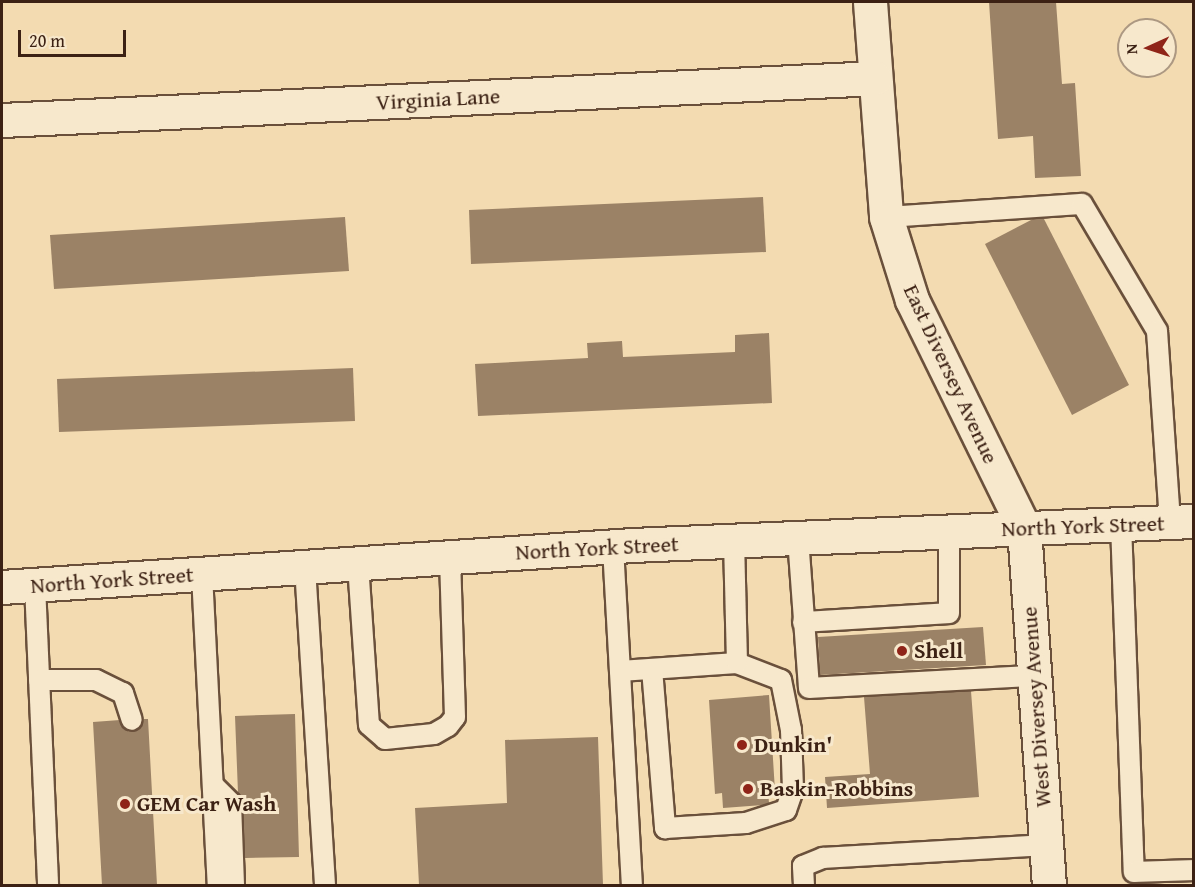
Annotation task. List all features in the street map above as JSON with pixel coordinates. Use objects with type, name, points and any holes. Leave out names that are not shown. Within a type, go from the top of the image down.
[{"type":"street","name":"East Diversey Avenue","points":[[870,2],[886,217],[912,300],[1024,528]]},
{"type":"street","name":"Virginia Lane","points":[[2,120],[875,78]]},
{"type":"street","name":"North York Street","points":[[2,587],[613,547],[1182,521]]},
{"type":"street","name":"West Diversey Avenue","points":[[1024,528],[1048,885]]},
{"type":"lane","points":[[886,217],[1082,204],[1157,331],[1182,521]]},
{"type":"lane","points":[[1121,524],[1134,872],[1194,870]]},
{"type":"lane","points":[[803,622],[949,613],[949,531]]},
{"type":"lane","points":[[798,538],[808,688],[1034,676]]},
{"type":"lane","points":[[734,541],[737,663]]},
{"type":"lane","points":[[613,547],[632,885]]},
{"type":"lane","points":[[358,564],[369,725],[385,739],[434,734],[448,726],[455,717],[450,557]]},
{"type":"lane","points":[[305,567],[325,885]]},
{"type":"lane","points":[[202,574],[218,885]]},
{"type":"lane","points":[[35,585],[48,885]]},
{"type":"lane","points":[[620,671],[737,663],[781,680],[791,730],[793,790],[786,810],[746,823],[665,828],[652,669]]},
{"type":"lane","points":[[39,680],[96,680],[123,693],[132,720]]},
{"type":"lane","points":[[213,785],[231,803],[234,885]]},
{"type":"lane","points":[[315,885],[320,809]]},
{"type":"lane","points":[[804,885],[803,866],[823,858],[1046,845]]},
{"type":"building","points":[[989,2],[1056,2],[1062,84],[1075,83],[1081,176],[1035,178],[1033,136],[998,139]]},
{"type":"building","points":[[763,197],[766,252],[471,264],[469,210]]},
{"type":"building","points":[[345,217],[349,271],[54,289],[50,235]]},
{"type":"building","points":[[1033,219],[1044,219],[1129,385],[1072,415],[985,244]]},
{"type":"building","points":[[769,333],[772,403],[478,416],[475,364],[588,358],[587,343],[622,341],[623,357],[735,352],[735,335]]},
{"type":"building","points":[[353,368],[355,421],[59,432],[57,379]]},
{"type":"building","name":"Shell","points":[[983,627],[986,665],[820,675],[818,637]]},
{"type":"building","points":[[971,691],[979,797],[827,808],[825,777],[870,774],[864,697]]},
{"type":"building","name":"Dunkin'","points":[[769,695],[775,791],[768,791],[769,803],[763,805],[723,808],[722,793],[715,794],[709,700]]},
{"type":"building","points":[[295,714],[299,857],[245,858],[243,803],[238,793],[235,716]]},
{"type":"building","name":"GEM Car Wash","points":[[144,719],[148,719],[157,885],[102,885],[93,722],[120,720],[124,729],[130,732],[141,728]]},
{"type":"building","points":[[598,737],[603,885],[419,885],[415,808],[507,803],[505,740]]},
{"type":"place","name":"Shell","points":[[902,651]]},
{"type":"place","name":"Dunkin'","points":[[742,745]]},
{"type":"place","name":"Baskin-Robbins","points":[[748,789]]},
{"type":"place","name":"GEM Car Wash","points":[[125,804]]}]
